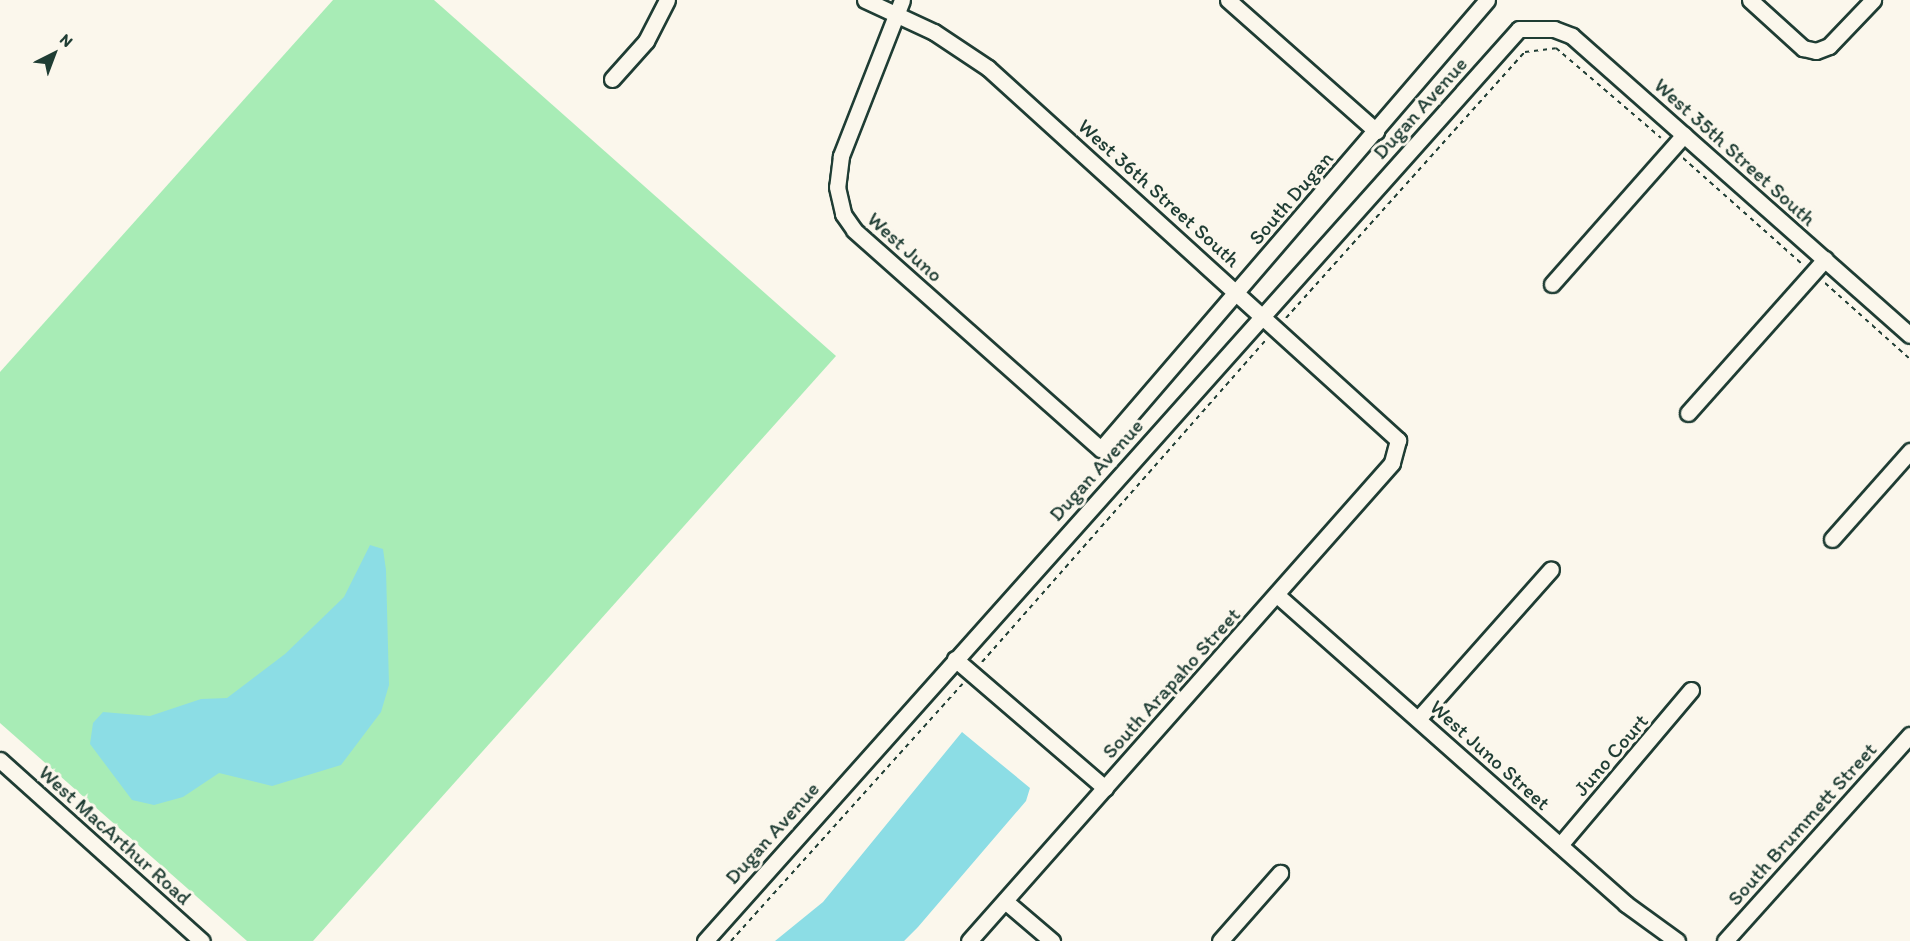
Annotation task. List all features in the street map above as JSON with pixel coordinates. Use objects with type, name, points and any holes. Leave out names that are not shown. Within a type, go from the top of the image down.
[{"type":"street","points":[[612,79],[646,41],[667,0]]},
{"type":"street","name":"West 36th Street South","points":[[865,0],[899,7],[988,68],[1392,432],[1398,449]]},
{"type":"street","points":[[1227,0],[1376,131]]},
{"type":"street","name":"South Dugan","points":[[1101,449],[1487,0]]},
{"type":"street","points":[[1750,0],[1803,48],[1816,51],[1829,46],[1873,0]]},
{"type":"street","name":"West Juno","points":[[899,7],[841,156],[837,187],[843,214],[854,230],[1101,449]]},
{"type":"street","name":"West 35th Street South","points":[[1519,29],[1554,29],[1572,36],[1910,335]]},
{"type":"street","name":"Dugan Avenue","points":[[705,941],[1519,29]]},
{"type":"street","points":[[1552,284],[1684,135]]},
{"type":"street","points":[[1688,413],[1825,260]]},
{"type":"street","name":"South Arapaho Street","points":[[969,941],[1277,596],[1392,463],[1398,449]]},
{"type":"street","points":[[1832,539],[1910,451]]},
{"type":"street","points":[[1418,719],[1551,569]]},
{"type":"street","name":"West Juno Street","points":[[1277,596],[1560,845],[1677,941]]},
{"type":"street","points":[[955,659],[1105,788]]},
{"type":"street","name":"Juno Court","points":[[1560,845],[1691,690]]},
{"type":"street","name":"South Brummett Street","points":[[1725,941],[1910,735]]},
{"type":"street","name":"West MacArthur Road","points":[[0,760],[202,941]]},
{"type":"street","points":[[1220,941],[1280,873]]},
{"type":"street","points":[[1005,901],[1052,941]]},
{"type":"path","points":[[731,941],[1526,52],[1556,48],[1910,359]]},
{"type":"green space","points":[[333,0],[434,0],[836,356],[313,941],[247,941],[0,723],[0,372]]},
{"type":"water","points":[[370,545],[383,549],[386,570],[389,685],[381,712],[341,765],[272,786],[219,773],[183,797],[154,805],[132,800],[90,744],[93,723],[103,712],[150,716],[201,699],[227,698],[285,654],[344,597]]},
{"type":"water","points":[[962,732],[1030,788],[1026,801],[918,927],[904,941],[775,941],[823,902]]}]
